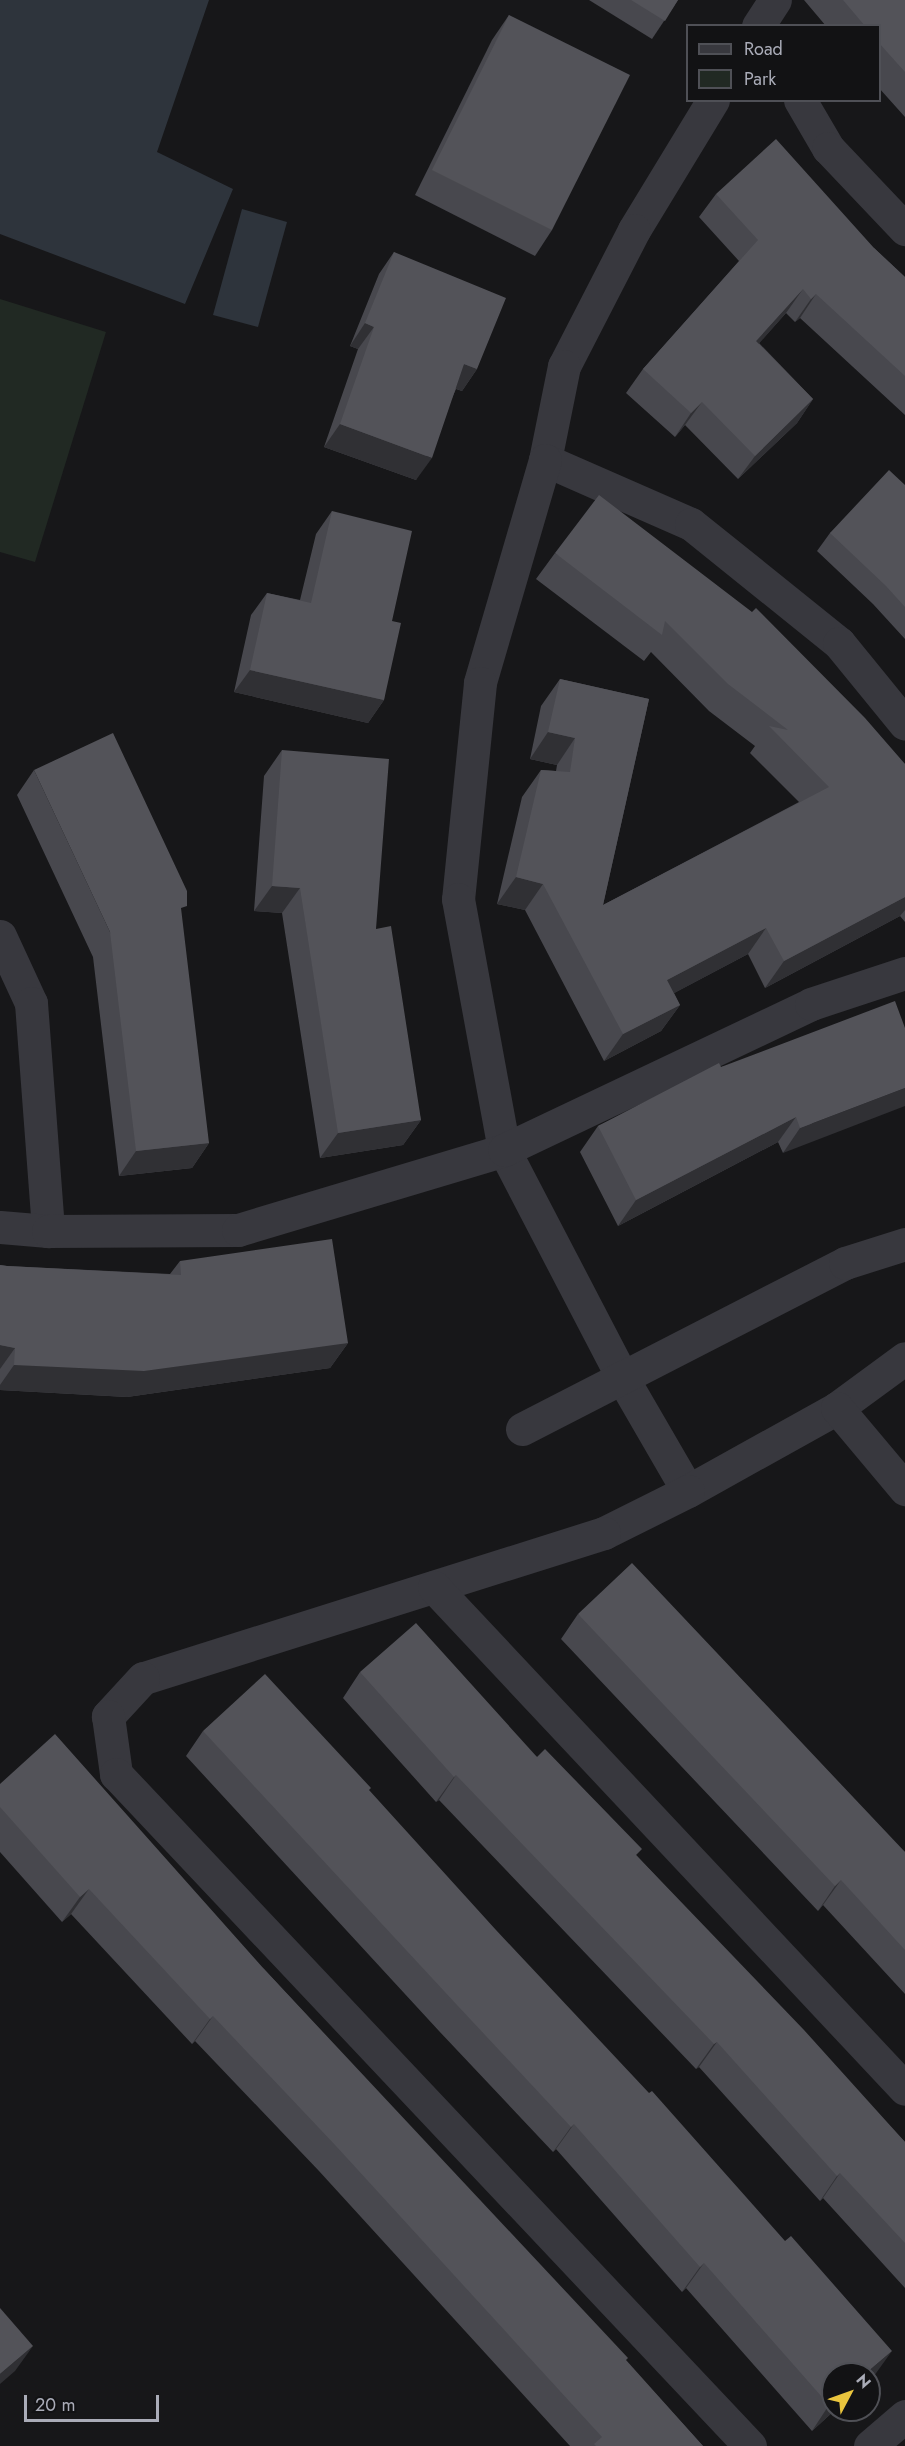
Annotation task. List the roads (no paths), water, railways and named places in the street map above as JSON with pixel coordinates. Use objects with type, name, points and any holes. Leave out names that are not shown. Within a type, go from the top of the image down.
[{"type":"street","points":[[759,24],[775,0]]},
{"type":"street","points":[[688,1491],[623,1379],[504,1150],[458,899],[480,683],[545,460],[564,366],[634,230],[711,102]]},
{"type":"street","points":[[801,102],[828,148],[905,229]]},
{"type":"street","points":[[545,460],[691,524],[839,643],[905,724]]},
{"type":"street","points":[[0,936],[31,1003],[48,1232]]},
{"type":"street","points":[[0,1227],[48,1232],[238,1230],[504,1150],[811,1004],[905,973]]},
{"type":"street","points":[[522,1429],[845,1263],[905,1244]]},
{"type":"street","points":[[750,2446],[116,1774],[108,1716],[143,1678],[604,1533],[688,1491],[837,1408],[905,1358]]},
{"type":"street","points":[[837,1408],[905,1489]]},
{"type":"street","points":[[434,1587],[905,2089]]},
{"type":"street","points":[[870,2446],[905,2416]]}]
